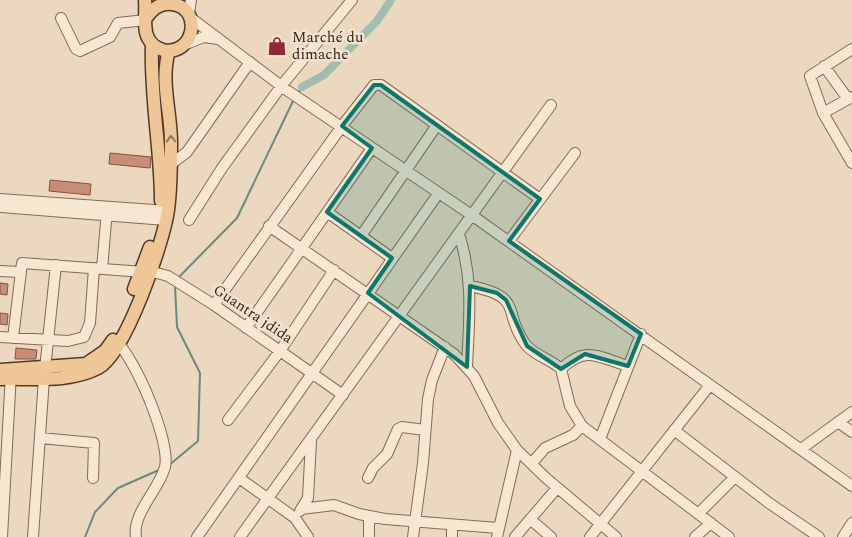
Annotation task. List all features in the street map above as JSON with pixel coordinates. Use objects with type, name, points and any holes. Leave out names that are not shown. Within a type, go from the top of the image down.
[{"type":"main road","points":[[144,0],[147,37],[152,44],[160,49],[169,51],[186,44],[191,36],[193,27],[190,16],[184,8],[168,2],[151,11],[146,19]]},
{"type":"main road","points":[[152,44],[152,85],[166,168]]},
{"type":"main road","points":[[5,374],[45,373],[86,364],[101,355],[116,342],[146,272],[163,215],[166,168],[171,139],[166,70],[169,51]]},
{"type":"street","points":[[191,0],[190,16],[285,88],[509,241],[852,486]]},
{"type":"street","points":[[189,220],[222,168],[352,0]]},
{"type":"street","points":[[61,18],[76,49],[80,51],[110,38],[118,23],[146,19]]},
{"type":"street","points":[[186,44],[204,37],[223,40]]},
{"type":"street","points":[[851,157],[823,113],[810,76],[852,49]]},
{"type":"street","points":[[166,168],[192,145],[250,62]]},
{"type":"street","points":[[823,113],[850,98],[824,66]]},
{"type":"street","points":[[214,306],[342,126],[374,85],[381,85],[540,199]]},
{"type":"street","points":[[240,537],[551,105]]},
{"type":"street","points":[[360,236],[437,126]]},
{"type":"street","points":[[246,328],[372,148]]},
{"type":"street","points":[[509,241],[575,153]]},
{"type":"street","points":[[197,537],[438,194]]},
{"type":"street","points":[[0,199],[163,215]]},
{"type":"street","points":[[0,207],[107,210]]},
{"type":"street","points":[[0,337],[48,341],[78,340],[84,337],[88,332],[107,210]]},
{"type":"street","points":[[327,212],[392,258]]},
{"type":"street","points":[[270,226],[445,348],[467,367],[474,376],[498,423],[517,450],[557,488],[616,537]]},
{"type":"street","points":[[459,234],[468,259],[470,286],[467,367]]},
{"type":"street","name":"Guantra jdida","points":[[20,272],[21,265],[26,262],[146,272],[168,276],[343,395]]},
{"type":"street","points":[[33,537],[45,373],[56,265]]},
{"type":"street","points":[[228,420],[280,351],[334,270]]},
{"type":"street","points":[[0,271],[20,272],[12,338]]},
{"type":"street","points":[[470,286],[497,293],[506,300],[527,346],[561,369],[570,406],[582,426],[729,537]]},
{"type":"street","points":[[600,439],[640,334]]},
{"type":"street","points":[[116,342],[139,374],[166,455],[166,465],[161,478],[140,515],[136,528],[136,537]]},
{"type":"street","points":[[413,537],[423,463],[428,399],[432,380],[445,348]]},
{"type":"street","points":[[561,369],[572,359],[585,354],[628,366]]},
{"type":"street","points":[[2,537],[5,374]]},
{"type":"street","points":[[590,537],[710,385]]},
{"type":"street","points":[[801,449],[852,412]]},
{"type":"street","points":[[838,422],[852,432]]},
{"type":"street","points":[[532,463],[545,448],[573,434],[582,426]]},
{"type":"street","points":[[368,478],[373,468],[387,454],[398,429],[402,427],[426,430]]},
{"type":"street","points":[[674,430],[734,477],[819,537]]},
{"type":"street","points":[[40,438],[94,443],[93,478]]},
{"type":"street","points":[[295,518],[308,498],[311,440]]},
{"type":"street","points":[[302,509],[334,505],[369,517],[452,524],[497,532],[517,450]]},
{"type":"street","points":[[698,514],[734,477]]},
{"type":"street","points":[[240,478],[295,518],[308,536]]},
{"type":"street","points":[[515,537],[557,488]]},
{"type":"street","points":[[369,517],[369,537]]},
{"type":"street","points":[[530,519],[551,537]]},
{"type":"street","points":[[695,537],[711,523]]},
{"type":"street","points":[[452,524],[452,537]]},
{"type":"street","points":[[843,537],[852,524]]},
{"type":"highlighted area","points":[[374,85],[381,85],[540,199],[509,241],[641,334],[628,366],[585,354],[561,369],[527,346],[506,300],[497,293],[470,286],[467,367],[368,293],[392,258],[327,212],[372,148],[342,126]]},
{"type":"building","points":[[110,153],[151,157],[150,168],[109,164]]},
{"type":"building","points":[[50,180],[91,184],[90,195],[49,191]]},
{"type":"building","points":[[0,283],[8,284],[7,295],[0,294]]},
{"type":"building","points":[[0,313],[8,314],[7,325],[0,324]]},
{"type":"building","points":[[16,348],[37,350],[36,359],[15,359]]},
{"type":"waterway","points":[[302,87],[324,75],[377,21],[391,0]]},
{"type":"waterway","points":[[298,93],[302,87]]},
{"type":"waterway","points":[[177,279],[237,218],[294,99]]},
{"type":"waterway","points":[[168,466],[198,441],[200,373],[177,327],[175,286]]},
{"type":"waterway","points":[[85,537],[95,512],[118,488],[159,470]]},
{"type":"place","name":"Marché du dimache","points":[[277,46]]}]
